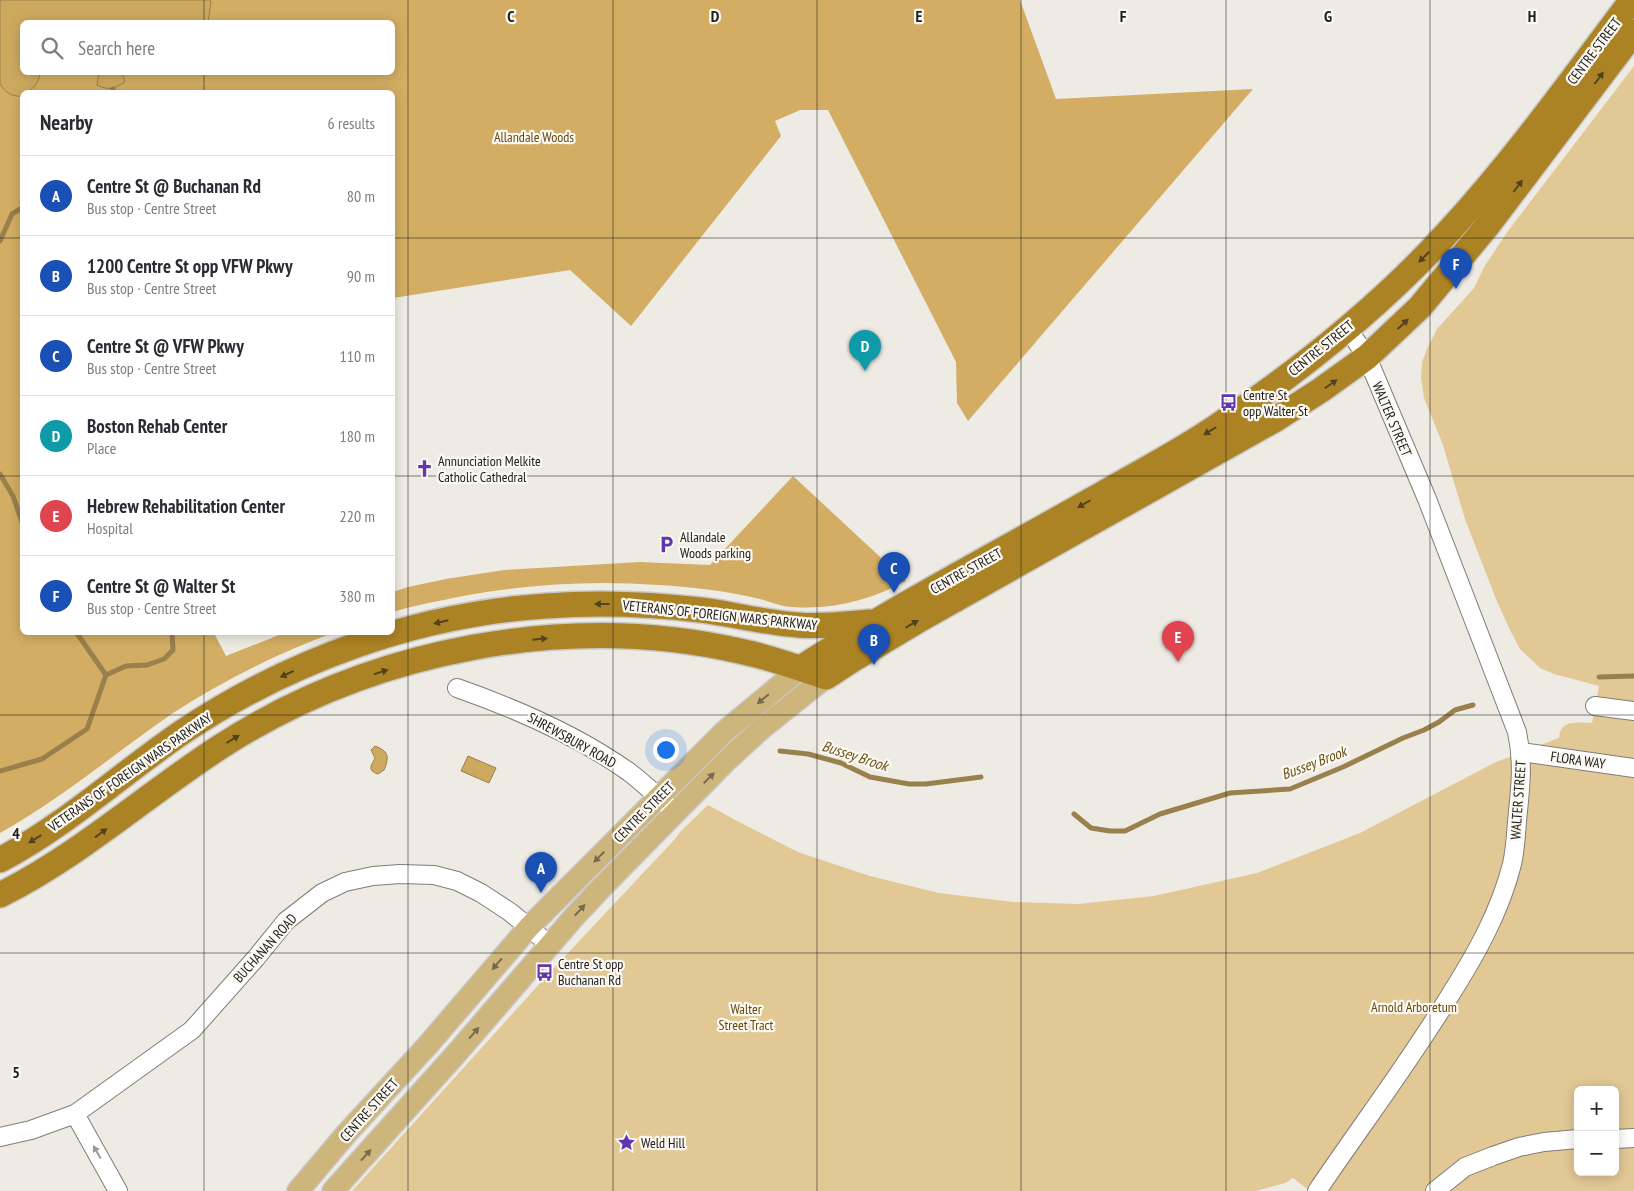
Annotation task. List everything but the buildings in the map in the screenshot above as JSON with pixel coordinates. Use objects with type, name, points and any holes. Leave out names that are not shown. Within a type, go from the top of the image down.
[{"type":"highway","name":"CENTRE STREET","points":[[826,677],[933,612],[1260,429],[1314,395],[1366,357],[1411,317],[1436,290],[1488,225],[1632,0]]},
{"type":"highway","name":"CENTRE STREET","points":[[802,668],[876,621],[1205,434],[1276,385],[1347,328],[1398,283],[1450,230],[1505,166],[1561,111],[1634,32]]},
{"type":"highway","name":"VETERANS OF FOREIGN WARS PARKWAY","points":[[395,633],[483,613],[544,606],[629,604],[703,610],[797,625],[829,625],[876,621]]},
{"type":"highway","name":"VETERANS OF FOREIGN WARS PARKWAY","points":[[0,860],[63,821],[160,748],[233,702],[310,664],[390,635]]},
{"type":"highway","points":[[0,895],[81,848],[179,775],[245,731],[324,693],[403,664],[488,645],[544,638],[601,636],[659,638],[705,644],[744,652],[802,668],[826,677]]},
{"type":"highway","points":[[160,748],[179,775]]},
{"type":"main road","name":"CENTRE STREET","points":[[298,1191],[347,1133],[435,1037],[529,927],[724,732],[802,668]]},
{"type":"main road","name":"CENTRE STREET","points":[[333,1191],[603,886],[725,762],[761,729],[826,677]]},
{"type":"main road","points":[[435,1037],[455,1055]]},
{"type":"street","name":"WALTER STREET","points":[[1317,1191],[1427,1033],[1468,966],[1487,930],[1502,896],[1512,863],[1520,790],[1521,752],[1517,732],[1427,499],[1366,357],[1347,328]]},
{"type":"street","name":"SHREWSBURY ROAD","points":[[457,688],[530,716],[581,743],[629,772],[675,812]]},
{"type":"street","points":[[1595,706],[1634,711]]},
{"type":"street","name":"FLORA WAY","points":[[1521,752],[1634,768]]},
{"type":"street","name":"BUCHANAN ROAD","points":[[0,1137],[32,1130],[75,1114],[192,1030],[286,922],[322,892],[345,882],[373,876],[400,874],[434,875],[456,881],[481,893],[510,912],[550,944]]},
{"type":"street","points":[[75,1114],[118,1191]]},
{"type":"street","points":[[1619,1139],[1634,1138]]},
{"type":"street","points":[[1435,1191],[1465,1166],[1519,1147],[1544,1142],[1574,1139]]},
{"type":"green space","name":"Allandale Woods","points":[[0,0],[1020,0],[1056,99],[1253,89],[968,421],[957,403],[956,362],[828,110],[800,110],[775,121],[781,136],[631,326],[570,270],[395,298],[395,90],[20,90],[20,635],[215,635],[226,656],[279,635],[328,635],[271,659],[192,701],[151,728],[23,820],[0,833]]},
{"type":"green space","name":"Walter Street Tract","points":[[1634,66],[1634,1191],[1310,1191],[1293,1178],[1285,1183],[1256,1191],[352,1191],[552,970],[680,832],[708,805],[798,852],[870,876],[939,893],[1013,902],[1078,904],[1154,896],[1257,873],[1360,833],[1496,762],[1559,738],[1560,731],[1567,725],[1592,723],[1599,686],[1554,674],[1540,668],[1520,649],[1509,628],[1465,519],[1443,445],[1424,398],[1421,377],[1422,362],[1427,349],[1437,329],[1474,288],[1484,267],[1508,231]]},
{"type":"green space","points":[[793,476],[906,581],[879,594],[851,602],[808,608],[789,607],[735,594],[684,587],[585,583],[487,592],[427,603],[395,611],[395,591],[446,579],[504,570],[640,562],[710,565]]},
{"type":"shaded area","points":[[0,0],[210,0],[211,2],[208,20],[20,20],[20,75],[40,75],[38,81],[30,90],[20,90],[20,96],[10,94],[0,84]]},
{"type":"shaded area","points":[[99,75],[123,75],[125,82],[111,88],[97,85]]},
{"type":"shaded area","points":[[375,746],[383,750],[387,755],[384,770],[378,774],[371,769],[375,758],[371,750]]},
{"type":"shaded area","points":[[468,756],[496,768],[489,783],[461,771]]},
{"type":"waterway","name":"Bussey Brook","points":[[0,241],[12,214],[20,209]]},
{"type":"waterway","name":"Bussey Brook","points":[[0,474],[13,496],[20,516]]},
{"type":"waterway","name":"Bussey Brook","points":[[78,635],[106,675]]},
{"type":"waterway","points":[[106,675],[126,666],[147,665],[164,659],[173,650],[172,635]]},
{"type":"waterway","name":"Bussey Brook","points":[[0,771],[42,759],[87,729],[106,675]]},
{"type":"waterway","name":"Bussey Brook","points":[[1599,677],[1634,676]]},
{"type":"waterway","name":"Bussey Brook","points":[[1074,814],[1091,828],[1125,831],[1160,814],[1230,793],[1290,789],[1424,730],[1455,710],[1473,705]]},
{"type":"waterway","name":"Bussey Brook","points":[[780,751],[808,754],[841,763],[870,777],[909,784],[926,784],[981,777]]},
{"type":"place","name":"Centre St @ Walter St","points":[[1456,289]]},
{"type":"place","name":"Boston Rehab Center","points":[[865,371]]},
{"type":"place","name":"Centre St opp Walter St","points":[[1229,403]]},
{"type":"place","name":"Annunciation Melkite Catholic Cathedral","points":[[424,469]]},
{"type":"place","name":"Allandale Woods parking","points":[[666,545]]},
{"type":"place","name":"Centre St @ VFW Pkwy","points":[[894,593]]},
{"type":"place","name":"Hebrew Rehabilitation Center","points":[[1178,662]]},
{"type":"place","name":"1200 Centre St opp VFW Pkwy","points":[[874,665]]},
{"type":"place","name":"Centre St @ Buchanan Rd","points":[[541,893]]},
{"type":"place","name":"Centre St opp Buchanan Rd","points":[[544,972]]},
{"type":"place","name":"Weld Hill","points":[[627,1143]]},
{"type":"park label","name":"Arnold Arboretum","points":[[1414,1007]]}]
